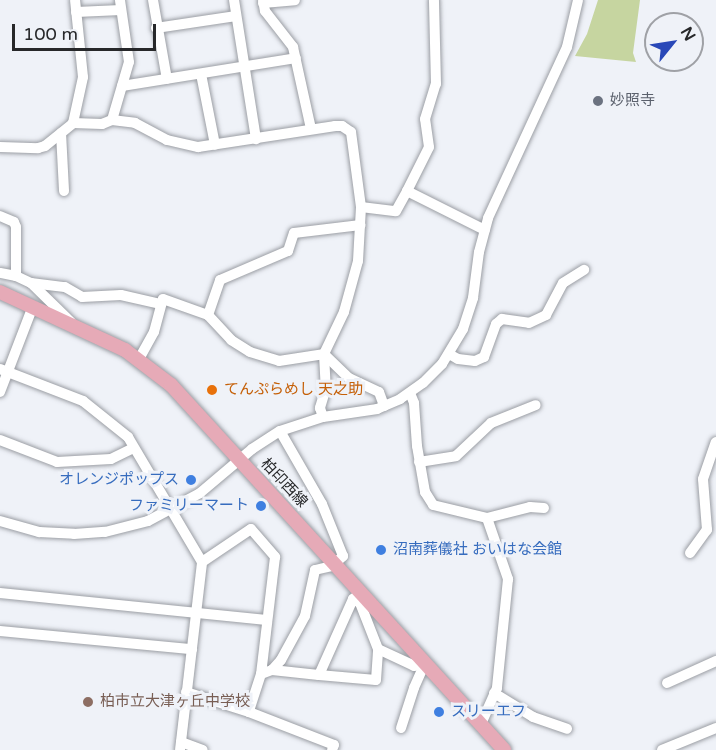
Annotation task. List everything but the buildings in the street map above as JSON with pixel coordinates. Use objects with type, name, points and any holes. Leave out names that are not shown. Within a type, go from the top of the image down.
[{"type":"main road","name":"柏印西線","points":[[0,292],[73,324],[139,358],[171,385],[335,563],[357,596],[425,663],[504,750]]},
{"type":"street","points":[[153,0],[166,79]]},
{"type":"street","points":[[234,0],[256,139]]},
{"type":"street","points":[[295,0],[263,1],[265,11],[293,47],[312,129]]},
{"type":"street","points":[[361,207],[396,211],[429,147],[425,119],[436,84],[435,0]]},
{"type":"street","points":[[0,521],[39,532],[90,534],[137,525],[171,511],[211,485],[240,459],[280,431],[323,417],[356,414],[384,406],[410,393],[434,374],[449,354],[467,319],[485,230],[498,196],[567,47],[578,0]]},
{"type":"street","points":[[0,147],[38,148],[45,146],[73,123],[82,77],[75,6],[121,5],[129,62],[112,120]]},
{"type":"street","points":[[156,28],[236,16]]},
{"type":"street","points":[[122,86],[246,68],[296,58]]},
{"type":"street","points":[[201,74],[215,145]]},
{"type":"street","points":[[73,123],[102,124],[112,120],[135,123],[167,140],[198,147],[342,126],[351,132],[361,207],[358,261],[342,319],[324,354],[326,388],[320,408],[323,417]]},
{"type":"street","points":[[61,133],[64,191]]},
{"type":"street","points":[[407,191],[485,230]]},
{"type":"street","points":[[0,216],[14,222],[16,227],[16,276]]},
{"type":"street","points":[[208,315],[220,280],[288,251],[294,233],[361,225]]},
{"type":"street","points":[[449,354],[458,359],[475,361],[484,357],[496,324],[502,319],[529,323],[546,315],[563,283],[584,270]]},
{"type":"street","points":[[0,273],[16,276],[31,283],[64,287],[82,297],[121,296],[161,304]]},
{"type":"street","points":[[31,283],[73,324]]},
{"type":"street","points":[[139,358],[153,332],[163,299],[208,315],[231,340],[250,352],[279,361],[324,354]]},
{"type":"street","points":[[0,392],[4,370],[33,306]]},
{"type":"street","points":[[324,354],[349,378],[379,392],[384,406]]},
{"type":"street","points":[[4,370],[83,401],[128,437],[202,562],[181,746],[203,750]]},
{"type":"street","points":[[410,393],[414,403],[425,492],[433,505],[487,518],[530,507],[544,508]]},
{"type":"street","points":[[420,462],[456,456],[491,423],[536,405]]},
{"type":"street","points":[[272,670],[305,616],[315,570],[335,563],[343,556],[322,504],[280,431]]},
{"type":"street","points":[[0,440],[57,462],[111,459],[134,448]]},
{"type":"street","points":[[690,553],[707,530],[703,479],[716,442]]},
{"type":"street","points":[[481,724],[494,693],[508,579],[487,518]]},
{"type":"street","points":[[202,562],[251,529],[276,557],[261,674],[249,712]]},
{"type":"street","points":[[0,593],[267,620]]},
{"type":"street","points":[[261,674],[272,670],[375,680],[378,649],[357,596]]},
{"type":"street","points":[[319,675],[357,596]]},
{"type":"street","points":[[0,632],[192,649]]},
{"type":"street","points":[[378,649],[414,666],[425,663]]},
{"type":"street","points":[[667,683],[716,661]]},
{"type":"street","points":[[401,728],[425,663]]},
{"type":"street","points":[[186,692],[249,712],[334,745],[332,750]]},
{"type":"street","points":[[494,693],[533,717],[567,729]]},
{"type":"street","points":[[662,750],[716,728]]},
{"type":"green space","points":[[598,0],[640,0],[633,53],[636,62],[575,56],[587,34]]},
{"type":"place","name":"妙照寺","points":[[598,101]]},
{"type":"place","name":"てんぷらめし 天之助","points":[[212,390]]},
{"type":"place","name":"オレンジポップス","points":[[191,480]]},
{"type":"place","name":"ファミリーマート","points":[[261,506]]},
{"type":"place","name":"沼南葬儀社 おいはな会館","points":[[381,550]]},
{"type":"place","name":"柏市立大津ヶ丘中学校","points":[[88,702]]},
{"type":"place","name":"スリーエフ","points":[[439,712]]}]
